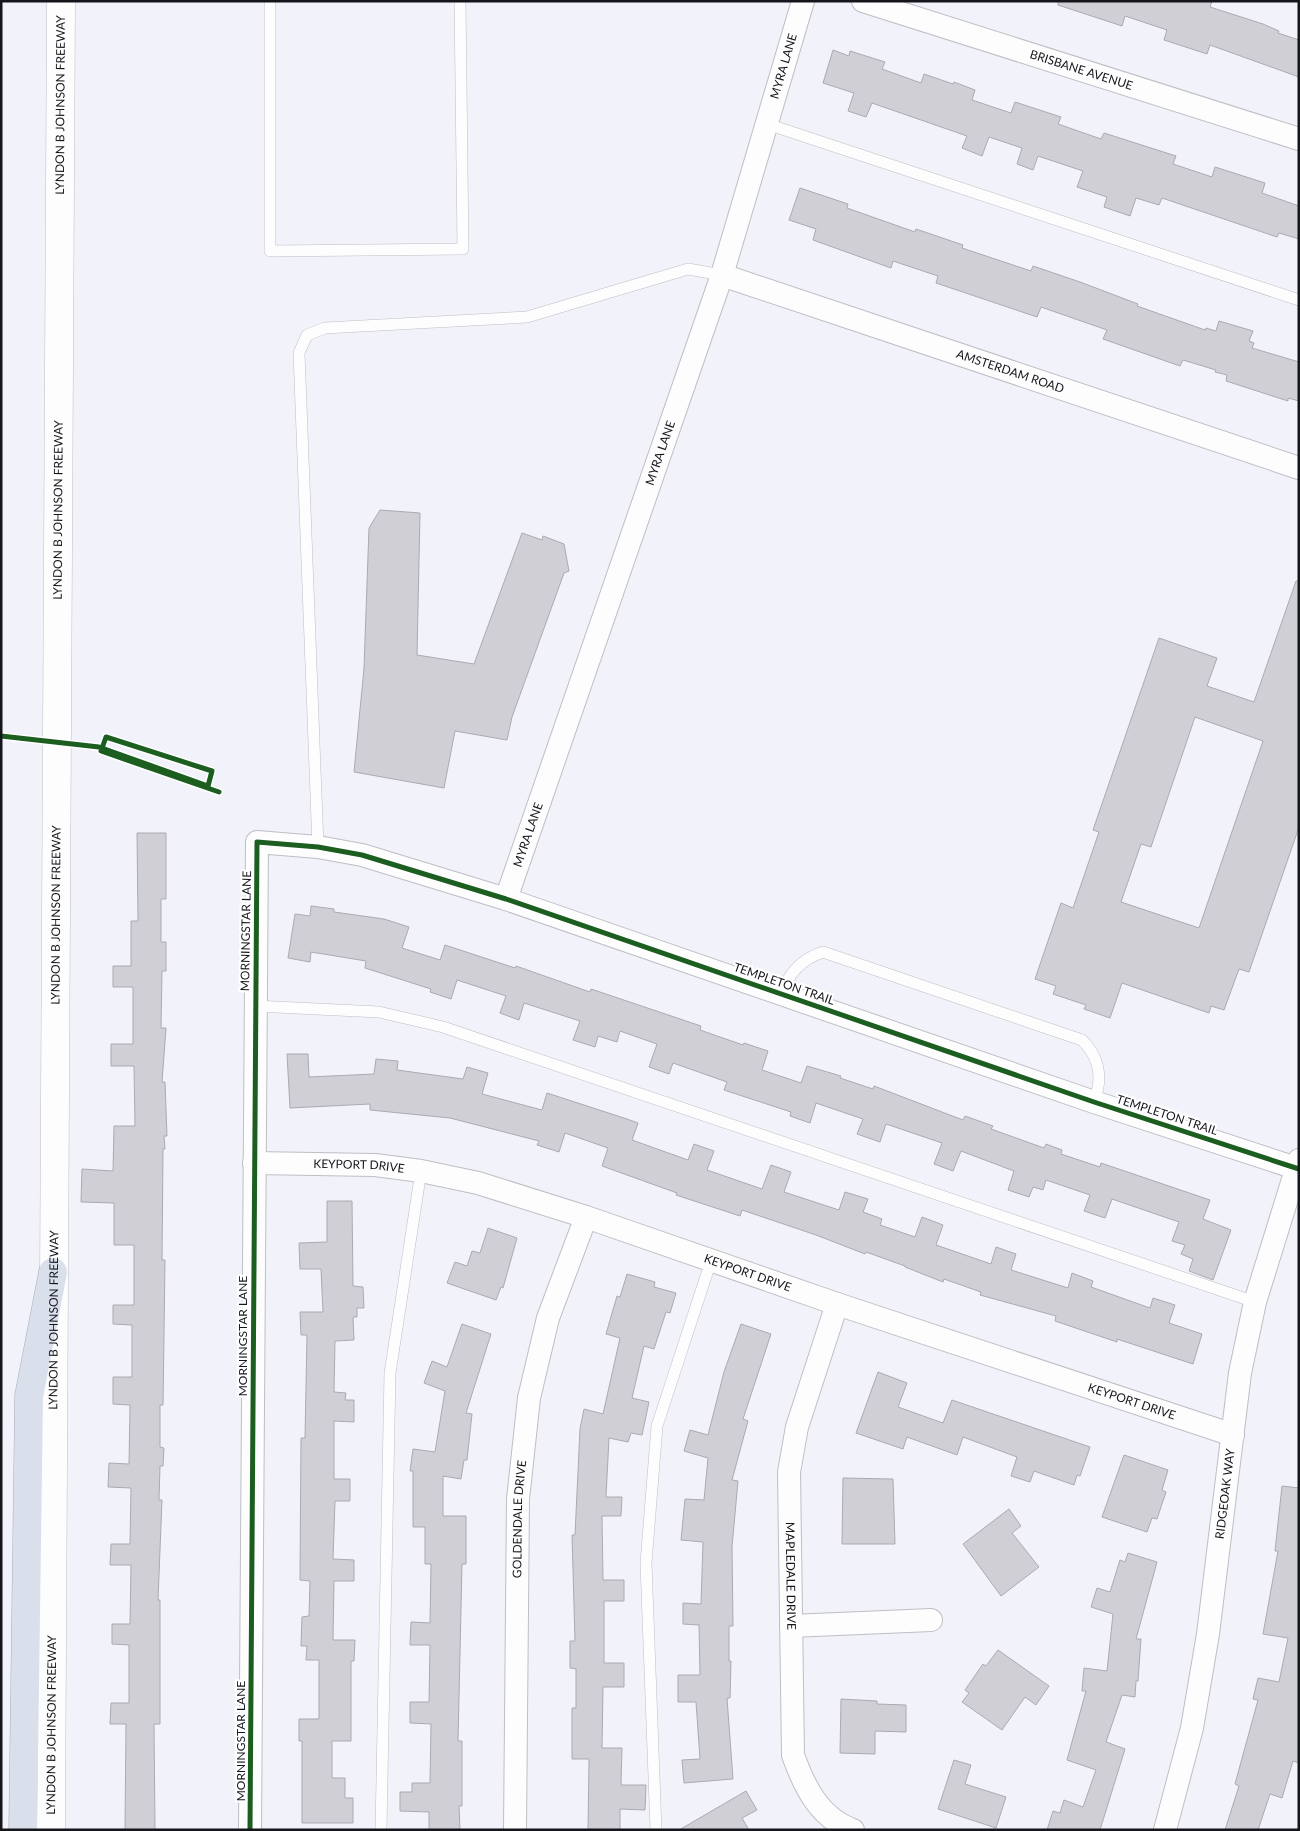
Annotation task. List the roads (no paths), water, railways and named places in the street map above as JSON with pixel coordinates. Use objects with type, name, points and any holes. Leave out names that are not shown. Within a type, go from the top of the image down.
[{"type":"highway","points":[[23,1830],[28,1396],[53,1272]]},
{"type":"main road","name":"LYNDON B JOHNSON FREEWAY","points":[[51,1830],[61,1]]},
{"type":"street","name":"MYRA LANE","points":[[506,899],[722,275],[803,1]]},
{"type":"street","name":"BRISBANE AVENUE","points":[[863,1],[1299,139]]},
{"type":"street","name":"AMSTERDAM ROAD","points":[[722,275],[1299,468]]},
{"type":"street","name":"TEMPLETON TRAIL","points":[[257,842],[318,847],[362,855],[506,899],[1094,1102],[1298,1166]]},
{"type":"street","name":"MORNINGSTAR LANE","points":[[250,1830],[257,842]]},
{"type":"street","name":"KEYPORT DRIVE","points":[[254,1162],[375,1165],[421,1171],[478,1183],[586,1217],[837,1304],[1233,1434]]},
{"type":"street","name":"RIDGEOAK WAY","points":[[1165,1830],[1192,1728],[1205,1653],[1240,1373],[1255,1302],[1298,1166]]},
{"type":"street","name":"GOLDENDALE DRIVE","points":[[515,1830],[518,1499],[529,1398],[548,1318],[586,1217]]},
{"type":"street","name":"MAPLEDALE DRIVE","points":[[837,1304],[797,1427],[789,1472],[793,1755],[803,1785],[820,1809],[853,1830]]},
{"type":"street","points":[[791,1626],[931,1620]]},
{"type":"lane","points":[[270,1],[270,250],[279,250],[463,249],[460,1]]},
{"type":"lane","points":[[767,124],[1299,300]]},
{"type":"lane","points":[[318,847],[299,353],[307,335],[325,328],[526,317],[688,269],[722,275]]},
{"type":"lane","points":[[782,994],[786,980],[808,957],[823,952],[1082,1040],[1094,1052],[1100,1086],[1094,1102]]},
{"type":"lane","points":[[255,1006],[379,1012],[443,1027],[1255,1302]]},
{"type":"lane","points":[[381,1830],[390,1373],[421,1171]]},
{"type":"lane","points":[[656,1830],[646,1563],[657,1426],[711,1261]]}]
